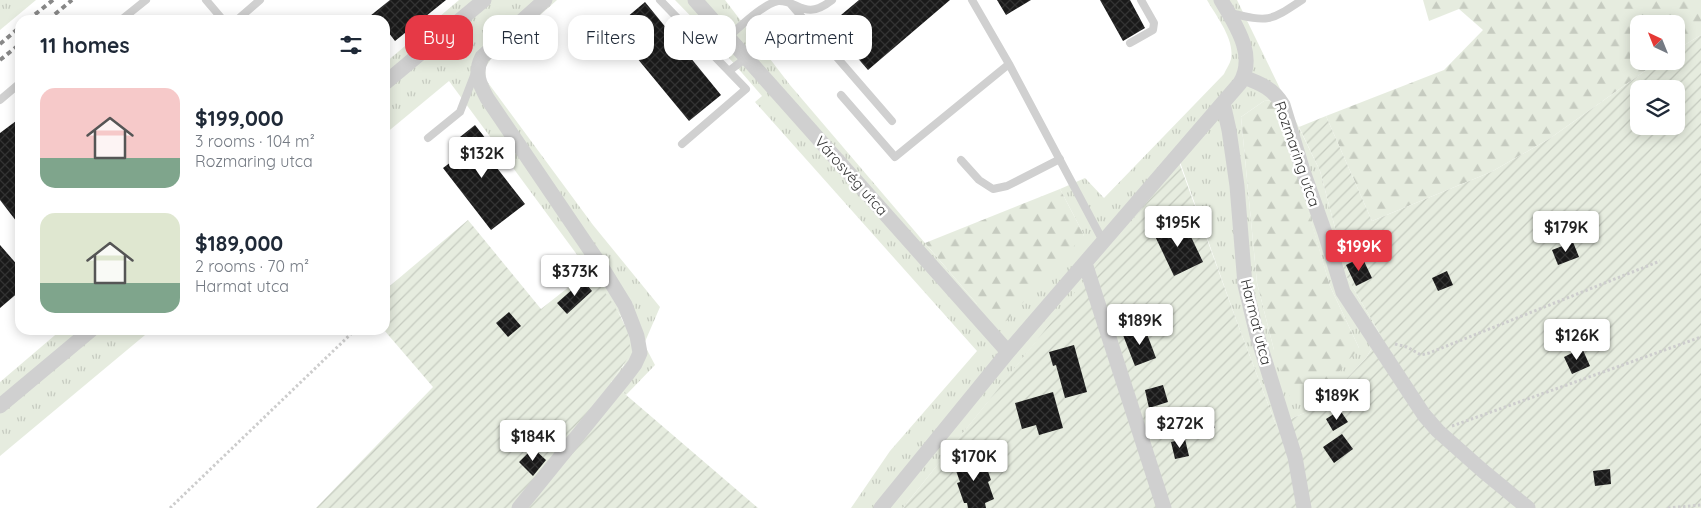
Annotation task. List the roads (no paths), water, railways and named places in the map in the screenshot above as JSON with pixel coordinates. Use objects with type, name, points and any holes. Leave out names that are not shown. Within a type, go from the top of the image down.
[{"type":"street","points":[[390,79],[484,0]]},
{"type":"street","points":[[519,508],[626,376],[640,353],[637,336],[625,305],[601,266],[487,98],[479,83],[478,64],[482,57],[545,0]]},
{"type":"street","name":"Városvég utca","points":[[695,0],[708,15]]},
{"type":"street","points":[[881,508],[1008,352],[1169,163],[1235,90],[1243,77],[1246,64],[1245,50],[1225,6]]},
{"type":"street","name":"Városvég utca","points":[[736,46],[746,58]]},
{"type":"street","name":"Városvég utca","points":[[748,60],[1008,352]]},
{"type":"street","name":"Rozmaring utca","points":[[1243,77],[1260,83],[1279,97],[1325,232],[1343,292],[1424,415],[1438,431],[1528,508]]},
{"type":"street","name":"Harmat utca","points":[[1223,103],[1237,186],[1245,285],[1257,335],[1295,457],[1304,508]]},
{"type":"street","points":[[1085,263],[1164,508]]},
{"type":"street","points":[[0,406],[84,335]]},
{"type":"lane","points":[[127,15],[146,0]]},
{"type":"lane","points":[[206,0],[218,15]]},
{"type":"lane","points":[[243,15],[260,0]]},
{"type":"lane","points":[[660,0],[746,89],[682,144]]},
{"type":"lane","points":[[736,31],[770,4],[779,0],[788,1],[808,10],[821,8],[832,0]]},
{"type":"lane","points":[[972,0],[1103,241]]},
{"type":"lane","points":[[1130,43],[1153,30],[1154,23],[1141,0]]},
{"type":"lane","points":[[1225,6],[1258,20],[1270,19],[1302,0]]},
{"type":"lane","points":[[788,1],[892,121]]},
{"type":"lane","points":[[729,71],[746,58]]},
{"type":"lane","points":[[428,138],[460,112],[478,64]]},
{"type":"lane","points":[[842,95],[895,156],[1008,64]]},
{"type":"lane","points":[[0,100],[15,87]]},
{"type":"lane","points":[[961,160],[979,180],[993,188],[1007,186],[1060,159]]},
{"type":"railway","points":[[34,15],[53,0]]},
{"type":"railway","points":[[54,15],[72,0]]},
{"type":"railway","points":[[0,44],[15,31]]},
{"type":"railway","points":[[0,60],[15,48]]}]
